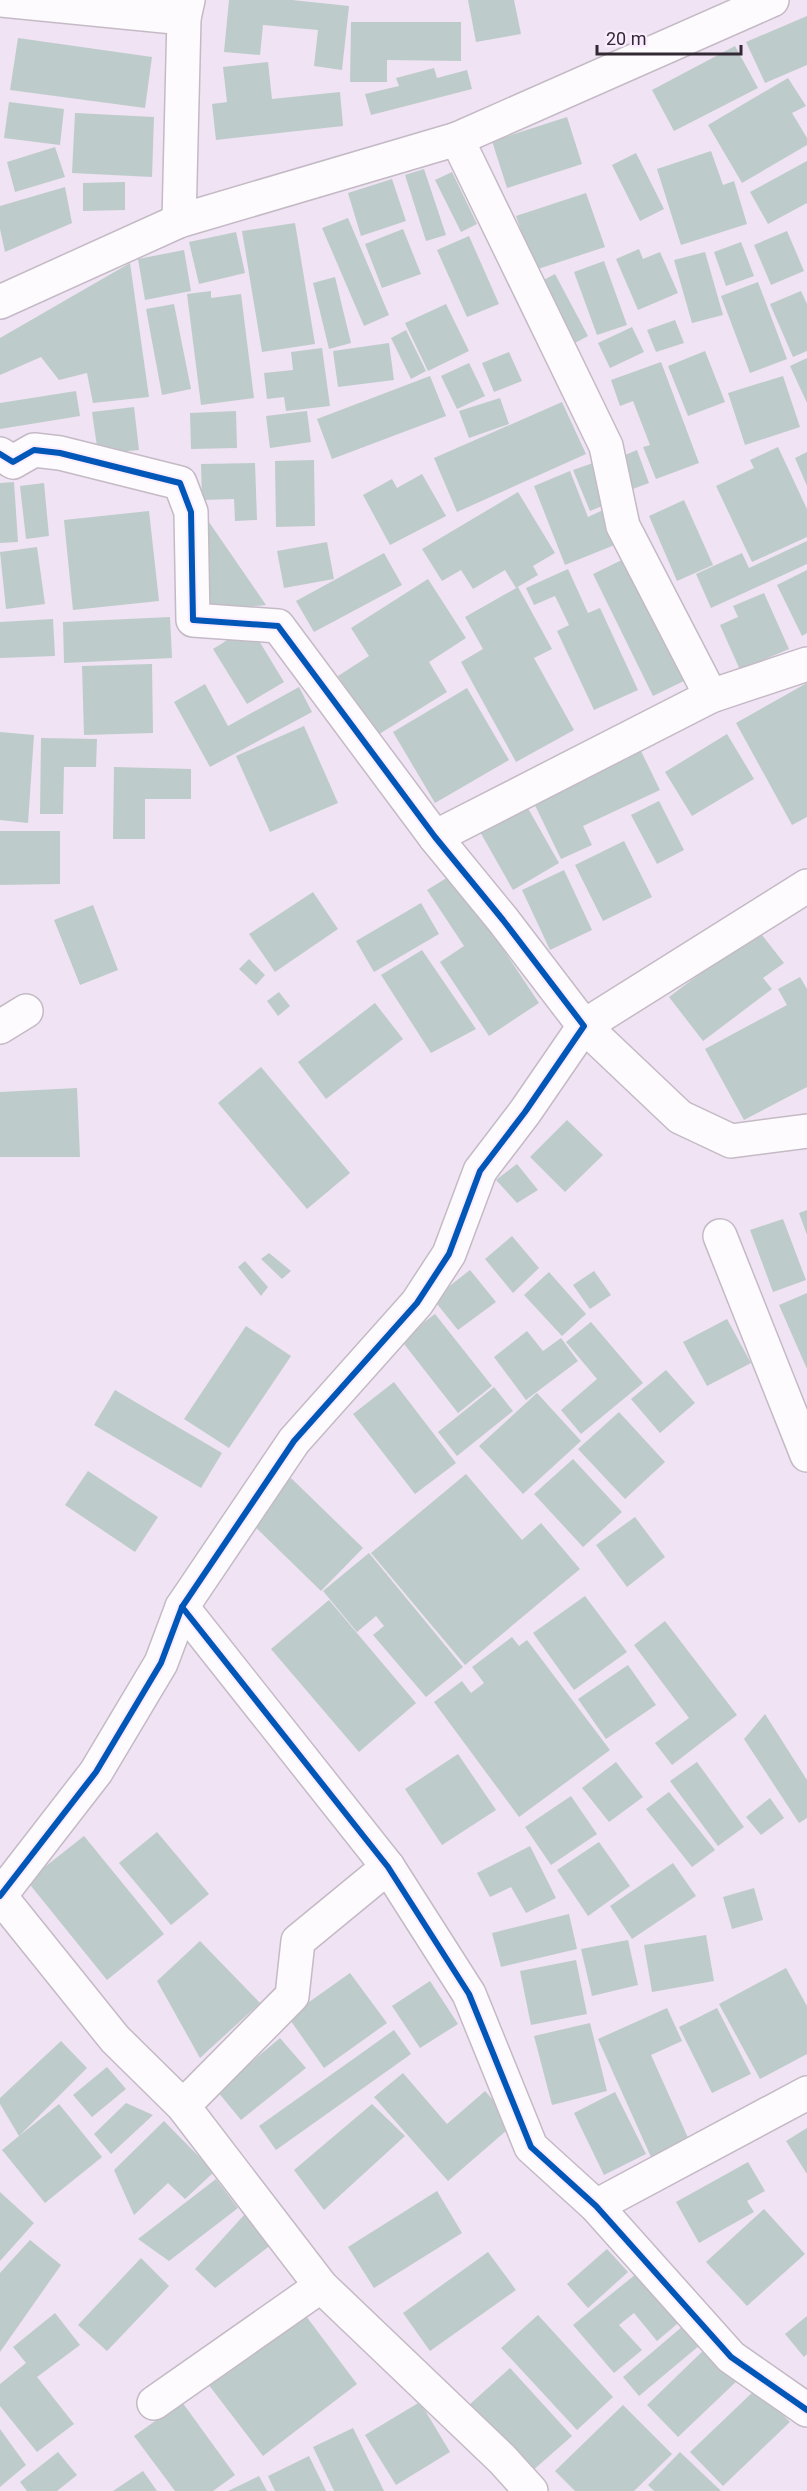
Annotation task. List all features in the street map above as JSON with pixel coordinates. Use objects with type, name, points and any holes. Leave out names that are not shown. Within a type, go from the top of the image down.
[{"type":"street","points":[[0,0],[186,9],[179,221]]},
{"type":"street","points":[[0,302],[179,221],[457,139],[772,0]]},
{"type":"street","points":[[457,139],[606,446],[623,526],[711,696]]},
{"type":"street","points":[[0,454],[13,462],[33,450],[60,453],[180,483],[191,512],[193,620],[278,626],[435,837],[503,920],[584,1026],[680,1117],[730,1141],[807,1131]]},
{"type":"street","points":[[435,837],[711,696],[807,664]]},
{"type":"street","points":[[531,2491],[502,2459],[321,2286],[183,2106],[115,2039],[0,1896],[96,1772],[160,1663],[182,1607],[294,1442],[417,1303],[449,1254],[480,1171],[525,1112],[584,1026],[807,886]]},
{"type":"street","points":[[720,1236],[807,1455]]},
{"type":"street","points":[[182,1607],[388,1867],[469,1994],[531,2147],[596,2206],[731,2357],[807,2410]]},
{"type":"street","points":[[183,2106],[291,1996],[298,1941],[388,1867]]},
{"type":"street","points":[[596,2206],[807,2093]]},
{"type":"street","points":[[154,2403],[321,2286]]},
{"type":"building","points":[[229,0],[292,0],[349,6],[342,70],[314,66],[318,30],[263,25],[260,55],[224,52]]},
{"type":"building","points":[[468,0],[514,0],[521,34],[476,42]]},
{"type":"building","points":[[807,16],[807,65],[765,83],[746,42]]},
{"type":"building","points":[[351,22],[461,22],[461,61],[387,60],[387,82],[350,82]]},
{"type":"building","points":[[18,38],[152,57],[145,108],[10,90]]},
{"type":"building","points":[[735,46],[758,88],[674,131],[652,90]]},
{"type":"building","points":[[268,62],[272,99],[340,92],[343,126],[216,140],[212,104],[227,102],[223,67]]},
{"type":"building","points":[[434,68],[437,78],[467,70],[472,89],[371,115],[365,94],[399,86],[396,78]]},
{"type":"building","points":[[788,78],[806,106],[792,113],[807,138],[807,145],[742,183],[708,125]]},
{"type":"building","points":[[9,102],[64,109],[60,145],[4,138]]},
{"type":"building","points":[[75,113],[154,117],[152,177],[72,173]]},
{"type":"building","points":[[567,117],[582,164],[507,188],[492,141]]},
{"type":"building","points":[[55,147],[65,177],[15,192],[7,162]]},
{"type":"building","points":[[711,151],[723,185],[734,181],[747,224],[681,245],[657,169]]},
{"type":"building","points":[[636,153],[664,209],[640,221],[612,165]]},
{"type":"building","points":[[807,161],[807,203],[768,224],[750,192]]},
{"type":"building","points":[[424,169],[446,235],[426,241],[405,175]]},
{"type":"building","points":[[452,172],[477,224],[461,232],[435,180]]},
{"type":"building","points":[[392,179],[406,221],[361,236],[348,193]]},
{"type":"building","points":[[125,182],[125,210],[83,211],[83,183]]},
{"type":"building","points":[[65,187],[72,223],[5,252],[0,229],[0,206]]},
{"type":"building","points":[[586,193],[605,247],[535,270],[516,216]]},
{"type":"building","points":[[348,218],[389,315],[364,326],[322,228]]},
{"type":"building","points":[[295,223],[315,344],[262,352],[242,231]]},
{"type":"building","points":[[403,229],[421,274],[382,288],[365,244]]},
{"type":"building","points":[[787,231],[804,271],[771,285],[754,245]]},
{"type":"building","points":[[236,232],[245,273],[199,284],[189,242]]},
{"type":"building","points":[[469,236],[499,304],[467,317],[437,250]]},
{"type":"building","points":[[741,242],[754,276],[726,286],[714,252]]},
{"type":"building","points":[[639,249],[643,259],[660,252],[678,293],[638,310],[616,259]]},
{"type":"building","points":[[184,250],[191,291],[145,300],[138,259]]},
{"type":"building","points":[[705,252],[723,315],[692,323],[674,260]]},
{"type":"building","points":[[604,261],[627,325],[597,335],[574,272]]},
{"type":"building","points":[[130,263],[149,397],[93,403],[87,373],[59,380],[41,357],[0,375],[0,338]]},
{"type":"building","points":[[555,274],[588,336],[573,344],[540,282]]},
{"type":"building","points":[[335,277],[351,343],[329,349],[313,283]]},
{"type":"building","points":[[758,282],[787,359],[750,373],[721,296]]},
{"type":"building","points":[[211,291],[211,298],[241,294],[254,398],[201,405],[187,294]]},
{"type":"building","points":[[801,291],[807,304],[807,351],[793,357],[770,304]]},
{"type":"building","points":[[174,304],[191,389],[162,395],[146,309]]},
{"type":"building","points":[[446,304],[469,351],[428,371],[405,323]]},
{"type":"building","points":[[675,320],[684,343],[656,352],[647,330]]},
{"type":"building","points":[[632,327],[644,352],[610,368],[598,343]]},
{"type":"building","points":[[406,330],[426,371],[411,379],[391,338]]},
{"type":"building","points":[[389,343],[394,380],[338,387],[333,351]]},
{"type":"building","points":[[322,348],[330,406],[286,411],[284,397],[267,399],[264,373],[293,370],[291,352]]},
{"type":"building","points":[[705,351],[725,402],[688,416],[668,366]]},
{"type":"building","points":[[509,352],[522,381],[494,392],[482,363]]},
{"type":"building","points":[[807,358],[807,403],[790,366]]},
{"type":"building","points":[[661,362],[699,463],[656,479],[643,447],[650,445],[633,401],[620,406],[611,380]]},
{"type":"building","points":[[469,363],[485,396],[457,409],[441,376]]},
{"type":"building","points":[[430,376],[446,416],[332,459],[317,419]]},
{"type":"building","points":[[783,376],[800,427],[745,445],[728,393]]},
{"type":"building","points":[[76,391],[80,416],[0,429],[0,403]]},
{"type":"building","points":[[500,398],[509,424],[469,438],[459,411]]},
{"type":"building","points":[[562,402],[586,454],[457,512],[434,458]]},
{"type":"building","points":[[134,407],[139,450],[98,454],[92,412]]},
{"type":"building","points":[[236,411],[237,448],[191,449],[190,413]]},
{"type":"building","points":[[307,411],[311,442],[270,448],[266,416]]},
{"type":"building","points":[[778,447],[807,509],[807,537],[752,562],[716,486],[754,468],[750,460]]},
{"type":"building","points":[[637,450],[649,483],[630,490],[618,458]]},
{"type":"building","points":[[807,452],[807,486],[795,458]]},
{"type":"building","points":[[314,460],[315,526],[276,527],[275,461]]},
{"type":"building","points":[[596,462],[612,502],[590,511],[573,470]]},
{"type":"building","points":[[255,463],[257,520],[235,521],[234,499],[202,500],[201,464]]},
{"type":"building","points":[[570,471],[588,517],[603,510],[617,544],[565,565],[534,486]]},
{"type":"building","points":[[422,474],[446,516],[390,545],[363,495],[392,479],[397,488]]},
{"type":"building","points":[[14,482],[18,542],[0,543],[0,483]]},
{"type":"building","points":[[44,483],[49,536],[26,539],[20,486]]},
{"type":"building","points":[[518,492],[555,553],[533,566],[538,575],[516,588],[505,570],[473,589],[461,570],[442,581],[422,549]]},
{"type":"building","points":[[684,500],[713,565],[677,581],[649,516]]},
{"type":"building","points":[[200,509],[266,605],[203,611]]},
{"type":"building","points":[[149,511],[159,601],[73,610],[64,520]]},
{"type":"building","points":[[807,541],[807,564],[711,608],[696,574],[742,553],[749,568]]},
{"type":"building","points":[[327,542],[334,579],[284,588],[277,551]]},
{"type":"building","points":[[37,547],[45,604],[6,609],[0,552]]},
{"type":"building","points":[[384,553],[402,585],[314,632],[296,601]]},
{"type":"building","points":[[628,557],[688,679],[653,696],[593,574]]},
{"type":"building","points":[[568,569],[588,613],[600,608],[638,690],[594,710],[557,631],[569,625],[555,596],[534,605],[526,588]]},
{"type":"building","points":[[807,570],[807,633],[802,636],[777,585]]},
{"type":"building","points":[[428,579],[466,638],[429,662],[447,692],[376,736],[338,676],[369,656],[351,628]]},
{"type":"building","points":[[518,587],[552,649],[534,658],[574,730],[516,762],[461,662],[483,649],[465,617]]},
{"type":"building","points":[[764,593],[789,649],[740,670],[720,625],[738,617],[733,606]]},
{"type":"building","points":[[170,617],[172,658],[64,663],[63,622]]},
{"type":"building","points":[[53,619],[55,656],[0,658],[0,622]]},
{"type":"building","points":[[250,626],[284,682],[247,704],[213,649]]},
{"type":"building","points":[[152,664],[153,733],[84,735],[82,666]]},
{"type":"building","points":[[807,683],[807,817],[792,825],[736,723]]},
{"type":"building","points":[[205,684],[228,726],[299,687],[312,712],[210,767],[174,702]]},
{"type":"building","points":[[467,688],[509,760],[435,803],[393,732]]},
{"type":"building","points":[[304,726],[338,803],[270,832],[236,756]]},
{"type":"building","points":[[0,732],[34,735],[28,823],[0,820]]},
{"type":"building","points":[[727,734],[754,779],[692,816],[665,772]]},
{"type":"building","points":[[41,738],[97,739],[96,767],[64,767],[63,814],[40,814]]},
{"type":"building","points":[[639,747],[660,790],[583,826],[592,845],[561,859],[531,797]]},
{"type":"building","points":[[114,767],[191,769],[191,799],[145,799],[145,839],[113,839]]},
{"type":"building","points":[[659,801],[684,850],[657,864],[631,815]]},
{"type":"building","points":[[525,803],[559,863],[513,890],[479,830]]},
{"type":"building","points":[[0,831],[60,831],[60,884],[0,885]]},
{"type":"building","points":[[624,841],[652,897],[603,921],[575,865]]},
{"type":"building","points":[[564,870],[592,930],[550,950],[522,890]]},
{"type":"building","points":[[453,874],[539,1003],[489,1036],[440,962],[464,946],[427,890]]},
{"type":"building","points":[[313,892],[338,929],[275,972],[249,934]]},
{"type":"building","points":[[421,903],[439,934],[374,972],[356,941]]},
{"type":"building","points":[[93,905],[118,970],[80,985],[54,920]]},
{"type":"building","points":[[758,930],[784,963],[763,978],[772,989],[703,1041],[669,997]]},
{"type":"building","points":[[422,950],[476,1029],[431,1053],[381,975]]},
{"type":"building","points":[[249,959],[265,975],[256,985],[239,969]]},
{"type":"building","points":[[800,977],[807,989],[807,1087],[744,1120],[705,1049],[787,1005],[778,989]]},
{"type":"building","points":[[279,992],[290,1006],[278,1016],[267,1001]]},
{"type":"building","points":[[375,1003],[403,1039],[326,1099],[298,1062]]},
{"type":"building","points":[[261,1067],[350,1173],[307,1209],[218,1103]]},
{"type":"building","points":[[77,1088],[80,1157],[0,1157],[0,1092]]},
{"type":"building","points":[[567,1120],[603,1155],[565,1192],[530,1157]]},
{"type":"building","points":[[517,1164],[538,1190],[517,1203],[496,1180]]},
{"type":"building","points":[[807,1210],[807,1235],[799,1213]]},
{"type":"building","points":[[783,1219],[806,1280],[773,1292],[750,1230]]},
{"type":"building","points":[[512,1236],[539,1268],[513,1293],[485,1259]]},
{"type":"building","points":[[269,1253],[291,1271],[282,1279],[261,1259]]},
{"type":"building","points":[[245,1261],[268,1287],[261,1296],[238,1267]]},
{"type":"building","points":[[470,1270],[496,1302],[458,1330],[433,1299]]},
{"type":"building","points":[[594,1271],[611,1295],[590,1309],[573,1285]]},
{"type":"building","points":[[549,1272],[586,1314],[562,1336],[524,1295]]},
{"type":"building","points":[[807,1293],[807,1369],[779,1305]]},
{"type":"building","points":[[435,1314],[492,1386],[458,1413],[401,1340]]},
{"type":"building","points":[[727,1319],[751,1363],[707,1386],[683,1342]]},
{"type":"building","points":[[591,1322],[643,1383],[581,1434],[561,1410],[597,1379],[566,1342]]},
{"type":"building","points":[[246,1326],[291,1356],[229,1448],[184,1419]]},
{"type":"building","points":[[527,1331],[543,1351],[561,1338],[578,1361],[526,1400],[494,1357]]},
{"type":"building","points":[[666,1370],[695,1403],[660,1433],[631,1399]]},
{"type":"building","points":[[394,1382],[456,1463],[415,1494],[353,1414]]},
{"type":"building","points":[[494,1387],[513,1411],[457,1456],[438,1432]]},
{"type":"building","points":[[115,1390],[222,1453],[201,1488],[94,1425]]},
{"type":"building","points":[[537,1393],[581,1441],[523,1494],[479,1446]]},
{"type":"building","points":[[619,1412],[665,1462],[625,1499],[578,1449]]},
{"type":"building","points":[[573,1459],[622,1512],[583,1547],[534,1494]]},
{"type":"building","points":[[88,1471],[158,1517],[135,1552],[65,1505]]},
{"type":"building","points":[[466,1474],[522,1540],[541,1523],[580,1569],[465,1665],[371,1553]]},
{"type":"building","points":[[291,1478],[363,1548],[321,1591],[249,1521]]},
{"type":"building","points":[[635,1517],[665,1557],[627,1587],[596,1545]]},
{"type":"building","points":[[369,1553],[463,1667],[426,1697],[373,1635],[384,1626],[376,1616],[357,1632],[323,1591]]},
{"type":"building","points":[[585,1596],[627,1652],[574,1690],[533,1633]]},
{"type":"building","points":[[329,1600],[416,1703],[359,1752],[271,1649]]},
{"type":"building","points":[[665,1621],[737,1715],[672,1765],[655,1743],[689,1718],[634,1645]]},
{"type":"building","points":[[512,1637],[519,1646],[527,1640],[610,1750],[519,1817],[434,1702],[462,1681],[471,1693],[484,1683],[472,1667]]},
{"type":"building","points":[[628,1665],[656,1705],[606,1739],[578,1699]]},
{"type":"building","points":[[765,1714],[807,1780],[807,1818],[799,1823],[744,1739]]},
{"type":"building","points":[[458,1754],[496,1810],[442,1845],[405,1789]]},
{"type":"building","points":[[616,1762],[643,1797],[609,1822],[582,1788]]},
{"type":"building","points":[[697,1762],[744,1827],[718,1846],[670,1781]]},
{"type":"building","points":[[669,1792],[715,1850],[692,1867],[646,1809]]},
{"type":"building","points":[[571,1796],[597,1834],[551,1865],[525,1827]]},
{"type":"building","points":[[770,1798],[784,1818],[761,1835],[746,1817]]},
{"type":"building","points":[[157,1832],[209,1894],[171,1925],[119,1863]]},
{"type":"building","points":[[84,1836],[164,1934],[107,1980],[27,1881]]},
{"type":"building","points":[[599,1842],[630,1886],[588,1916],[557,1870]]},
{"type":"building","points":[[530,1846],[556,1898],[526,1913],[511,1887],[490,1897],[477,1873]]},
{"type":"building","points":[[673,1863],[696,1896],[632,1939],[610,1906]]},
{"type":"building","points":[[754,1888],[763,1920],[732,1929],[723,1897]]},
{"type":"building","points":[[569,1914],[577,1949],[501,1967],[492,1933]]},
{"type":"building","points":[[706,1935],[714,1981],[652,1992],[644,1945]]},
{"type":"building","points":[[628,1940],[638,1985],[592,1996],[581,1949]]},
{"type":"building","points":[[200,1941],[260,2003],[200,2058],[157,1981]]},
{"type":"building","points":[[576,1960],[587,2014],[531,2025],[520,1971]]},
{"type":"building","points":[[786,1968],[807,2006],[807,2054],[760,2079],[719,2004]]},
{"type":"building","points":[[350,1973],[387,2023],[324,2068],[288,2017]]},
{"type":"building","points":[[430,1981],[458,2024],[420,2048],[392,2006]]},
{"type":"building","points":[[667,2008],[682,2041],[651,2055],[689,2140],[651,2157],[598,2039]]},
{"type":"building","points":[[717,2008],[751,2074],[712,2093],[679,2027]]},
{"type":"building","points":[[590,2023],[607,2091],[552,2105],[534,2036]]},
{"type":"building","points":[[394,2030],[411,2054],[276,2150],[259,2126]]},
{"type":"building","points":[[280,2038],[306,2068],[241,2120],[217,2091]]},
{"type":"building","points":[[61,2041],[87,2068],[19,2136],[0,2104],[0,2098]]},
{"type":"building","points":[[107,2067],[126,2089],[92,2117],[73,2095]]},
{"type":"building","points":[[403,2073],[447,2124],[485,2091],[514,2124],[448,2181],[374,2097]]},
{"type":"building","points":[[615,2092],[646,2154],[604,2175],[574,2113]]},
{"type":"building","points":[[126,2103],[153,2115],[111,2154],[94,2134]]},
{"type":"building","points":[[59,2104],[102,2157],[45,2203],[2,2150]]},
{"type":"building","points":[[372,2104],[405,2136],[324,2210],[294,2170]]},
{"type":"building","points":[[164,2121],[214,2172],[185,2199],[168,2183],[134,2215],[114,2170]]},
{"type":"building","points":[[807,2128],[807,2174],[786,2141]]},
{"type":"building","points":[[748,2162],[765,2191],[747,2201],[754,2212],[699,2243],[676,2202]]},
{"type":"building","points":[[216,2179],[238,2208],[169,2261],[138,2239]]},
{"type":"building","points":[[437,2191],[462,2233],[374,2288],[348,2247]]},
{"type":"building","points":[[0,2192],[34,2223],[0,2261]]},
{"type":"building","points":[[764,2209],[805,2254],[747,2306],[706,2262]]},
{"type":"building","points":[[245,2214],[272,2244],[215,2288],[195,2269]]},
{"type":"building","points":[[30,2240],[61,2265],[0,2352],[0,2273]]},
{"type":"building","points":[[607,2249],[628,2272],[588,2308],[567,2284]]},
{"type":"building","points":[[488,2252],[516,2290],[430,2351],[403,2313]]},
{"type":"building","points":[[141,2258],[169,2286],[107,2351],[78,2325]]},
{"type":"building","points":[[641,2270],[683,2319],[657,2341],[634,2313],[619,2325],[642,2350],[614,2373],[573,2325]]},
{"type":"building","points":[[303,2312],[357,2384],[263,2456],[208,2384]]},
{"type":"building","points":[[55,2313],[80,2345],[37,2377],[74,2424],[37,2452],[0,2406],[0,2384],[26,2363],[13,2347]]},
{"type":"building","points":[[538,2315],[613,2397],[577,2430],[501,2348]]},
{"type":"building","points":[[807,2316],[807,2354],[804,2357],[785,2334]]},
{"type":"building","points":[[683,2326],[700,2345],[639,2396],[623,2377]]},
{"type":"building","points":[[708,2346],[740,2378],[678,2437],[647,2405]]},
{"type":"building","points":[[510,2368],[572,2436],[531,2472],[469,2405]]},
{"type":"building","points":[[757,2388],[790,2422],[723,2486],[690,2452]]},
{"type":"building","points":[[182,2402],[235,2475],[213,2491],[175,2491],[134,2436]]},
{"type":"building","points":[[420,2402],[450,2452],[396,2485],[365,2435]]},
{"type":"building","points":[[623,2405],[672,2454],[634,2491],[575,2491],[555,2471]]},
{"type":"building","points":[[353,2428],[384,2491],[334,2491],[313,2447]]},
{"type":"building","points":[[0,2429],[26,2465],[0,2487]]},
{"type":"building","points":[[58,2452],[77,2475],[57,2491],[27,2491],[20,2482]]},
{"type":"building","points":[[680,2452],[721,2491],[654,2491],[648,2485]]},
{"type":"building","points":[[309,2456],[326,2491],[275,2491],[268,2476]]},
{"type":"building","points":[[143,2471],[157,2491],[113,2491]]},
{"type":"building","points":[[259,2476],[267,2491],[228,2491]]},
{"type":"cycle path","points":[[0,454],[13,462],[34,450],[60,453],[180,483],[191,512],[193,620],[278,626],[435,837],[503,920],[584,1026],[525,1112],[480,1171],[449,1254],[417,1303],[294,1441],[182,1607],[161,1663],[96,1772],[0,1896]]},
{"type":"cycle path","points":[[182,1607],[388,1867],[469,1994],[531,2147],[596,2206],[731,2357],[807,2410]]}]
